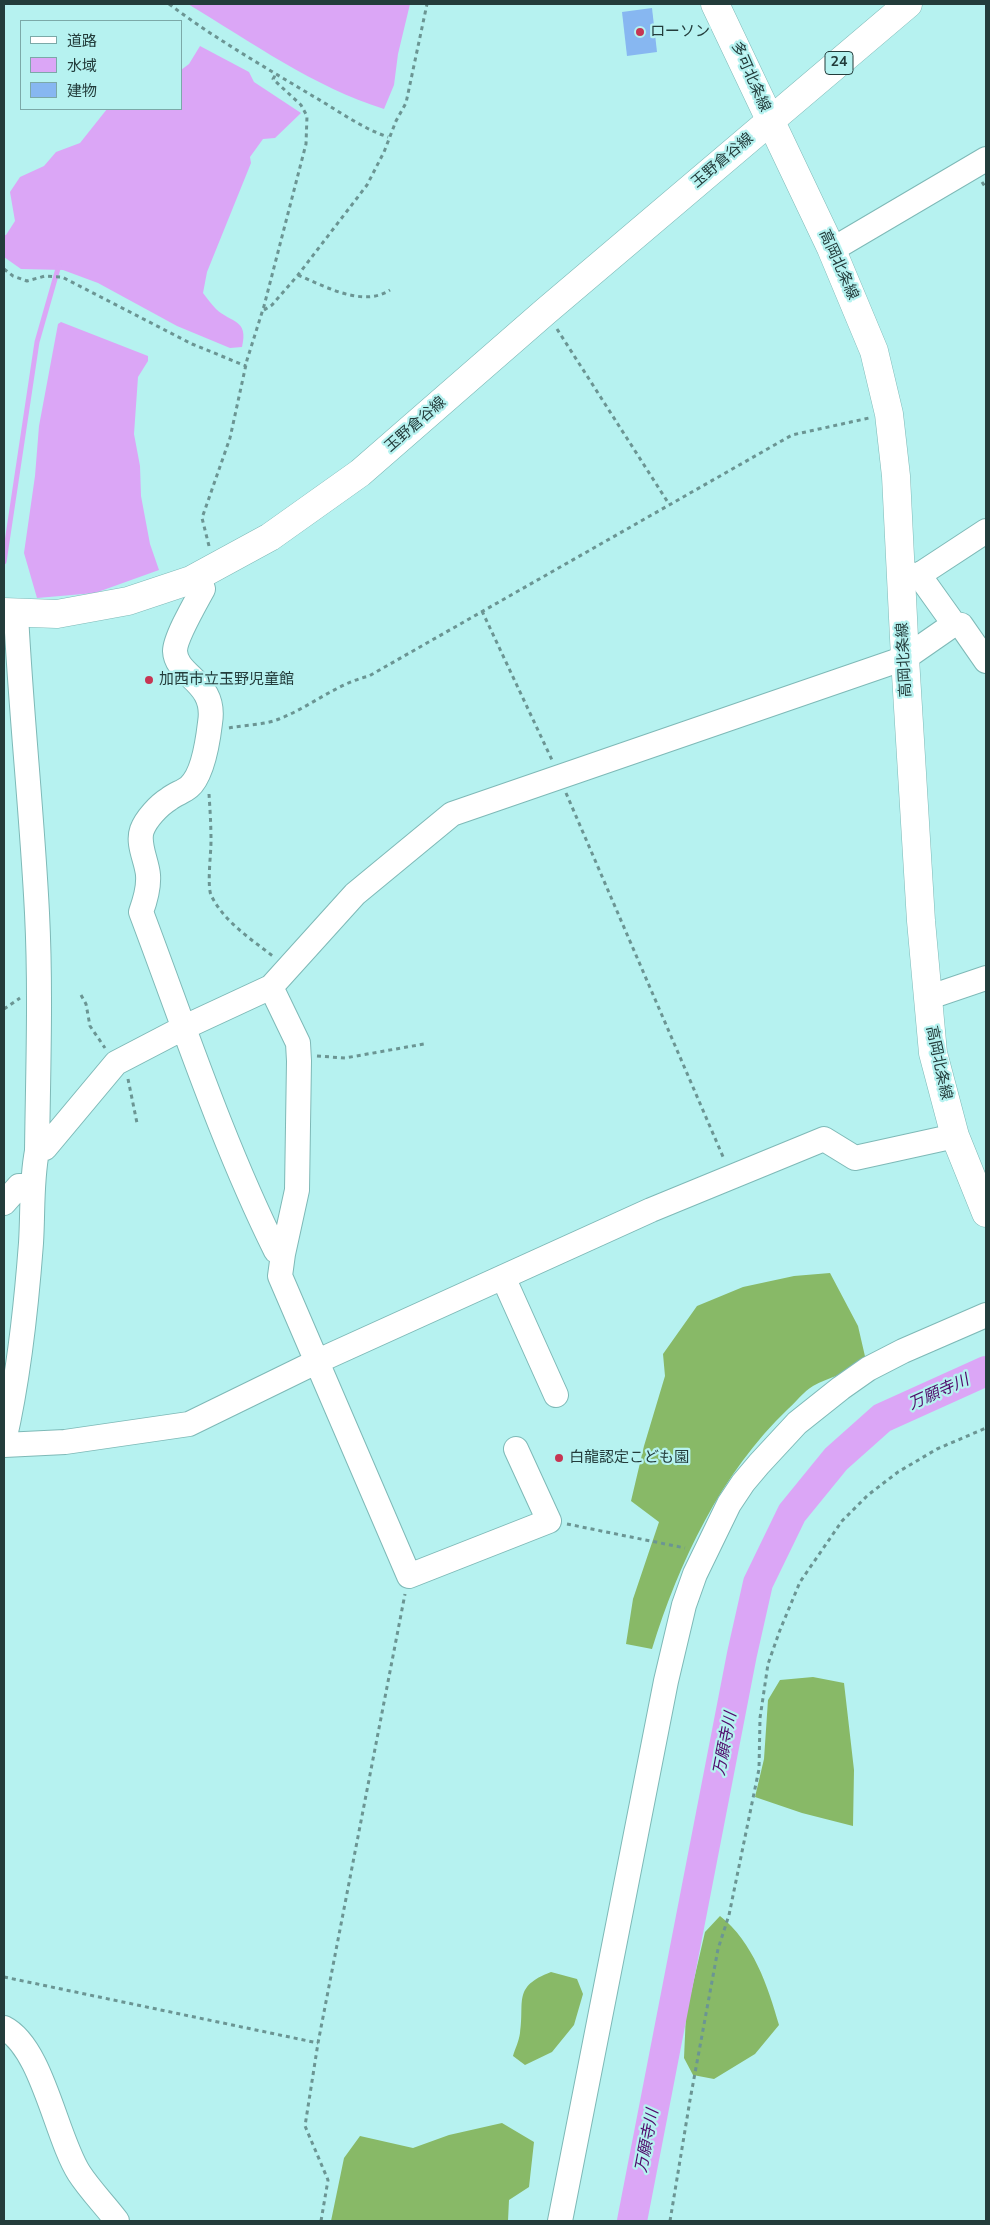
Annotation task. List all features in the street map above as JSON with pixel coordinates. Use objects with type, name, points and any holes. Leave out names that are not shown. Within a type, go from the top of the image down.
[{"type":"main road","name":"多可北条線","points":[[715,4],[744,62],[770,122],[908,4]]},
{"type":"main road","name":"高岡北条線","points":[[770,122],[831,248],[874,351],[889,414],[909,575],[904,658],[927,998],[933,1053],[954,1136],[985,1206]]},
{"type":"main road","name":"玉野倉谷線","points":[[10,613],[57,614],[128,601],[207,572],[270,537],[360,473],[546,311],[770,122]]},
{"type":"street","points":[[831,248],[840,245],[986,159]]},
{"type":"street","points":[[954,624],[909,575],[986,531]]},
{"type":"street","points":[[207,572],[203,589],[175,651],[178,662],[204,690],[212,705],[209,729],[202,763],[194,780],[189,787],[168,799],[148,820],[141,831],[141,842],[148,875],[145,901],[141,912],[183,1028],[249,1194],[276,1251],[283,1254]]},
{"type":"street","points":[[10,613],[20,699],[37,912],[39,989],[37,1152],[33,1186],[31,1240],[24,1323],[14,1398],[4,1443],[66,1442],[189,1424],[318,1361],[651,1210],[824,1139],[855,1158],[954,1136]]},
{"type":"street","points":[[37,1152],[45,1148],[116,1063],[183,1028],[271,987],[355,894],[452,814],[904,658],[954,624],[961,624],[986,661]]},
{"type":"street","points":[[927,998],[986,978]]},
{"type":"street","points":[[271,987],[298,1043],[297,1190],[280,1276],[409,1576],[548,1521],[516,1449]]},
{"type":"street","points":[[4,1202],[19,1186],[33,1186]]},
{"type":"street","points":[[503,1277],[556,1395]]},
{"type":"street","points":[[560,2221],[666,1681],[684,1605],[695,1574],[729,1504],[742,1483],[797,1424],[841,1388],[868,1369],[903,1351],[986,1315]]},
{"type":"street","points":[[4,2028],[10,2031],[30,2056],[78,2172],[117,2221]]},
{"type":"path","points":[[169,4],[276,74],[352,119],[388,137]]},
{"type":"path","points":[[263,311],[272,305],[298,275],[367,185],[384,152],[388,137],[406,103],[427,4]]},
{"type":"path","points":[[207,572],[202,518],[230,438],[246,366],[263,311],[306,144],[307,116],[301,105],[273,79],[276,74]]},
{"type":"path","points":[[4,269],[13,276],[28,281],[45,276],[62,277],[192,344],[246,366]]},
{"type":"path","points":[[298,275],[337,291],[360,296],[382,295],[390,290]]},
{"type":"path","points":[[546,311],[669,504]]},
{"type":"path","points":[[209,729],[278,720],[359,678],[369,676],[792,434],[889,414]]},
{"type":"path","points":[[482,611],[560,778],[732,1177]]},
{"type":"path","points":[[209,792],[211,854],[208,885],[211,894],[227,919],[288,968]]},
{"type":"path","points":[[298,1055],[345,1058],[424,1044]]},
{"type":"path","points":[[670,2221],[718,1949],[730,1907],[759,1769],[760,1718],[768,1664],[780,1630],[800,1582],[842,1521],[868,1495],[898,1472],[937,1449],[986,1428]]},
{"type":"path","points":[[548,1521],[706,1552]]},
{"type":"path","points":[[321,2221],[328,2180],[304,2126],[318,2043],[409,1576]]},
{"type":"path","points":[[4,1977],[318,2043]]},
{"type":"green space","points":[[830,1273],[858,1326],[867,1365],[810,1388],[764,1434],[742,1461],[705,1520],[675,1584],[652,1649],[626,1644],[633,1599],[659,1522],[631,1501],[644,1446],[665,1376],[663,1354],[697,1306],[743,1287],[794,1276]]},
{"type":"green space","points":[[813,1677],[844,1683],[854,1770],[853,1826],[802,1813],[755,1797],[764,1759],[768,1700],[780,1680]]},
{"type":"green space","points":[[720,1916],[742,1939],[758,1966],[770,1995],[779,2025],[755,2054],[714,2079],[693,2075],[684,2058],[686,2014],[705,1932]]},
{"type":"green space","points":[[551,1972],[577,1979],[583,1994],[574,2025],[552,2052],[525,2065],[513,2056],[520,2033],[523,1996],[525,1989],[530,1983]]},
{"type":"green space","points":[[502,2123],[534,2142],[529,2187],[509,2200],[508,2221],[331,2221],[344,2158],[360,2136],[413,2148],[449,2135]]},
{"type":"water","points":[[188,4],[410,4],[398,54],[394,85],[384,109],[358,100],[308,76]]},
{"type":"water","points":[[200,46],[249,72],[254,82],[301,113],[275,138],[263,139],[250,157],[251,163],[207,272],[203,293],[216,309],[241,326],[244,338],[242,347],[230,348],[177,326],[98,283],[63,270],[21,269],[4,257],[4,235],[6,235],[15,221],[10,192],[20,177],[44,166],[56,152],[80,143],[106,110],[182,110],[182,69],[189,64]]},
{"type":"water","points":[[61,322],[148,356],[148,361],[138,377],[134,434],[140,466],[141,496],[150,544],[159,570],[95,593],[37,598],[24,553],[35,476],[39,426],[58,324]]},
{"type":"building","name":"ローソン","points":[[652,8],[657,52],[627,56],[622,12]]},
{"type":"waterway","points":[[4,562],[37,342],[59,265]]},
{"type":"waterway","name":"万願寺川","points":[[632,2221],[742,1654],[758,1583],[792,1513],[836,1459],[882,1418],[986,1371]]},
{"type":"place","name":"ローソン","points":[[640,32]]},
{"type":"place","name":"加西市立玉野児童館","points":[[149,680]]},
{"type":"place","name":"白龍認定こども園","points":[[559,1458]]}]
